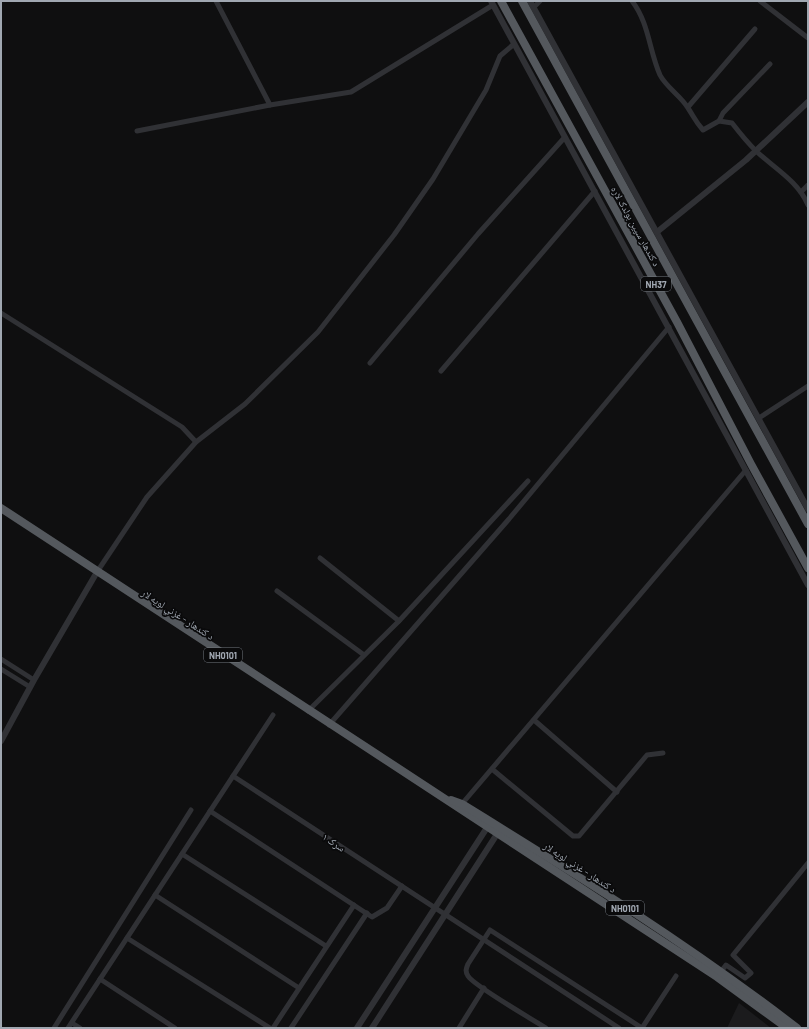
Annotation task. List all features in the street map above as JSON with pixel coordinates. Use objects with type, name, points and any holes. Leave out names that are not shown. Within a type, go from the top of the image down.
[{"type":"highway","name":"د کندهار سپین بولدک لاره","points":[[522,1],[808,524]]},
{"type":"highway","name":"د کندهار سپین بولدک لاره","points":[[495,2],[673,315],[751,464],[808,568]]},
{"type":"highway","name":"د کندهار - غزني لويه لار","points":[[1,508],[329,725],[446,799],[460,806],[719,974],[797,1028]]},
{"type":"highway","name":"د کندهار - غزني لويه لار","points":[[719,974],[787,1028]]},
{"type":"street","points":[[216,1],[270,105]]},
{"type":"street","points":[[540,1],[532,4],[808,509]]},
{"type":"street","points":[[632,1],[642,15],[661,77],[688,107],[694,120],[703,130],[720,121],[732,123],[756,150],[789,178],[801,192],[808,205]]},
{"type":"street","points":[[760,1],[808,38]]},
{"type":"street","points":[[137,131],[270,105],[350,92],[495,2],[514,44],[808,585]]},
{"type":"street","points":[[688,107],[755,29]]},
{"type":"street","points":[[1,741],[30,687],[97,572],[147,497],[196,442],[245,404],[318,332],[394,234],[433,179],[486,90],[500,56],[514,44]]},
{"type":"street","points":[[720,121],[723,113],[770,64]]},
{"type":"street","points":[[657,232],[746,160],[808,102]]},
{"type":"street","points":[[370,363],[478,234],[565,137]]},
{"type":"street","points":[[801,192],[808,185]]},
{"type":"street","points":[[441,371],[595,191]]},
{"type":"street","points":[[1,313],[182,427],[196,442]]},
{"type":"street","points":[[329,725],[509,519],[669,327]]},
{"type":"street","points":[[758,418],[808,386]]},
{"type":"street","points":[[460,806],[746,470]]},
{"type":"street","points":[[308,711],[399,621],[528,481]]},
{"type":"street","points":[[320,558],[399,621]]},
{"type":"street","points":[[277,591],[364,655]]},
{"type":"street","points":[[1,659],[34,680]]},
{"type":"street","points":[[1,669],[30,687]]},
{"type":"street","points":[[68,1028],[273,715]]},
{"type":"street","points":[[534,720],[617,792]]},
{"type":"street","points":[[492,769],[573,836],[579,836],[648,755],[663,753]]},
{"type":"street","name":"سرک ۱","points":[[233,776],[619,1028]]},
{"type":"street","points":[[54,1028],[191,810]]},
{"type":"street","points":[[210,811],[372,917],[387,908],[402,886]]},
{"type":"street","points":[[357,1028],[489,825]]},
{"type":"street","points":[[372,1028],[498,831]]},
{"type":"street","points":[[182,854],[326,946]]},
{"type":"street","points":[[719,974],[726,965],[745,978],[751,972],[733,955],[808,863]]},
{"type":"street","points":[[156,895],[299,988]]},
{"type":"street","points":[[273,1028],[354,905]]},
{"type":"street","points":[[291,1028],[367,913]]},
{"type":"street","points":[[546,1028],[471,980],[466,970],[468,964],[490,930],[642,1028],[676,976]]},
{"type":"street","points":[[127,938],[270,1028]]},
{"type":"street","points":[[100,979],[175,1028]]},
{"type":"street","points":[[459,1028],[484,988]]},
{"type":"street","points":[[72,1022],[80,1028]]},
{"type":"shaded area","points":[[739,1003],[771,1028],[727,1028]]}]
